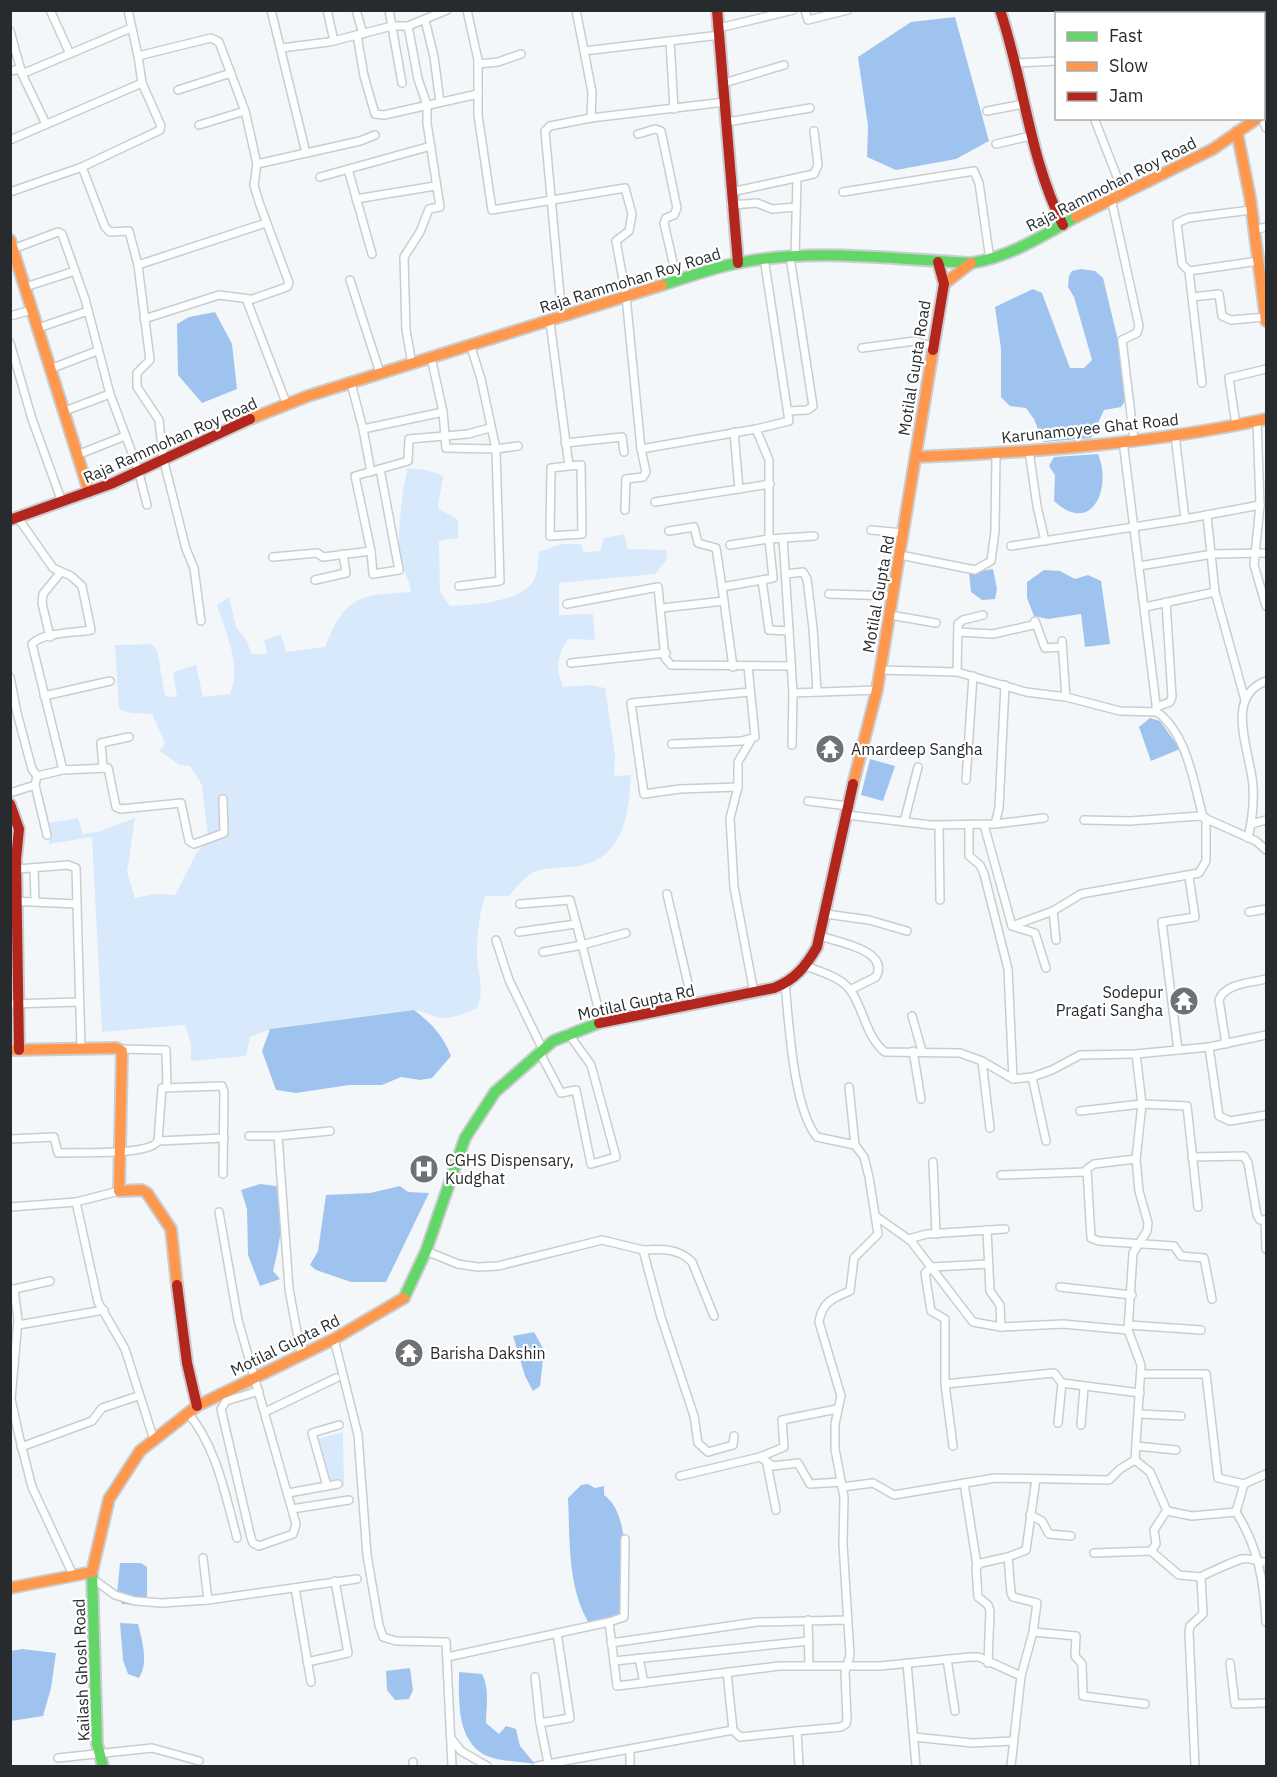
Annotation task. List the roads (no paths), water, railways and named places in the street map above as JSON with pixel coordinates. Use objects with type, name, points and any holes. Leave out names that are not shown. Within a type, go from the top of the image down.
[{"type":"street","points":[[50,10],[70,54]]},
{"type":"street","points":[[10,192],[82,167],[160,130],[161,126],[142,83],[128,10]]},
{"type":"street","points":[[272,10],[306,153]]},
{"type":"street","points":[[327,10],[334,41]]},
{"type":"street","points":[[356,10],[364,76],[375,114],[384,115],[478,94]]},
{"type":"street","points":[[389,10],[402,83]]},
{"type":"street","points":[[281,48],[334,41],[392,26],[408,27],[447,10]]},
{"type":"street","points":[[467,10],[478,64],[478,115],[492,210],[552,198],[625,188],[632,214],[629,231],[616,241],[626,296],[645,476],[626,479],[625,510]]},
{"type":"street","points":[[576,10],[592,92],[591,118]]},
{"type":"street","points":[[717,10],[727,122],[727,164],[738,263]]},
{"type":"street","points":[[584,51],[670,41],[720,32],[778,12],[793,10]]},
{"type":"street","points":[[805,10],[808,20],[848,10]]},
{"type":"street","points":[[1000,10],[1017,63],[1036,163],[1048,199],[1063,225]]},
{"type":"street","points":[[425,20],[434,57],[440,102]]},
{"type":"street","points":[[408,27],[418,79],[427,105],[435,186],[440,207],[429,209],[420,232],[404,256],[406,330],[412,364]]},
{"type":"street","points":[[10,71],[21,72],[132,28]]},
{"type":"street","points":[[10,31],[21,72],[46,124]]},
{"type":"street","points":[[138,56],[211,38],[223,47],[245,111],[257,164],[254,185],[289,283],[287,287],[250,299],[219,295],[144,318]]},
{"type":"street","points":[[670,41],[674,109]]},
{"type":"street","points":[[478,64],[498,62],[521,54]]},
{"type":"street","points":[[1017,63],[1055,61]]},
{"type":"street","points":[[724,83],[784,65]]},
{"type":"street","points":[[178,90],[231,73]]},
{"type":"street","points":[[10,140],[142,83]]},
{"type":"street","points":[[562,318],[545,131],[550,126],[591,118],[725,102]]},
{"type":"street","points":[[987,111],[1024,104]]},
{"type":"street","points":[[727,122],[810,108]]},
{"type":"street","points":[[199,125],[245,111]]},
{"type":"street","points":[[1095,120],[1123,192]]},
{"type":"street","name":"Raja Rammohan Roy Road","points":[[14,519],[89,492],[218,432],[287,405],[470,344],[550,322],[626,296],[738,263],[764,258],[842,256],[971,263],[990,260],[1014,251],[1111,198],[1213,149],[1256,120]]},
{"type":"street","points":[[638,134],[655,129],[662,131],[677,208],[674,215],[666,218],[664,223],[677,280]]},
{"type":"street","points":[[731,192],[818,171],[814,131]]},
{"type":"street","points":[[1192,297],[1219,294],[1222,316],[1231,320],[1266,319],[1264,276],[1259,261],[1238,132]]},
{"type":"street","points":[[257,164],[375,135]]},
{"type":"street","points":[[996,144],[1031,136]]},
{"type":"street","points":[[320,177],[431,146]]},
{"type":"street","points":[[82,167],[105,227],[110,232],[129,231],[132,236],[150,360],[137,373],[137,387],[159,420],[164,459],[186,549],[194,568],[201,621]]},
{"type":"street","points":[[348,169],[372,254]]},
{"type":"street","points":[[843,192],[974,171],[979,183],[990,260]]},
{"type":"street","points":[[788,411],[807,410],[813,406],[792,257],[796,178]]},
{"type":"street","points":[[356,199],[435,186]]},
{"type":"street","points":[[1111,198],[1139,326],[1137,333],[1122,340],[1134,440]]},
{"type":"street","points":[[731,205],[758,203],[772,209],[796,207]]},
{"type":"street","points":[[1202,383],[1189,271],[1182,264],[1177,223],[1188,218],[1251,210]]},
{"type":"street","points":[[138,265],[266,223]]},
{"type":"street","points":[[1254,230],[1266,227]]},
{"type":"street","points":[[89,492],[62,412],[25,287],[14,264],[12,245],[60,233],[88,311],[110,393],[138,469],[147,504]]},
{"type":"street","points":[[641,449],[788,424],[788,411],[764,258]]},
{"type":"street","points":[[1189,271],[1259,261]]},
{"type":"street","name":"Motilal Gupta Road","points":[[916,457],[932,346],[944,284],[938,262]]},
{"type":"street","name":"Motilal Gupta Road","points":[[944,284],[971,263]]},
{"type":"street","points":[[25,287],[75,271]]},
{"type":"street","points":[[350,280],[380,373]]},
{"type":"street","points":[[250,299],[247,302],[287,405]]},
{"type":"street","points":[[10,316],[32,310]]},
{"type":"street","points":[[38,328],[88,311]]},
{"type":"street","points":[[550,322],[569,466]]},
{"type":"street","points":[[862,348],[915,341],[932,346]]},
{"type":"street","points":[[10,343],[32,419],[62,502]]},
{"type":"street","points":[[459,586],[500,581],[496,449],[481,379],[470,344]]},
{"type":"street","points":[[50,369],[98,351]]},
{"type":"street","points":[[431,357],[443,412],[446,448],[496,449],[518,446]]},
{"type":"street","points":[[1236,425],[1228,378],[1266,369]]},
{"type":"street","points":[[351,383],[371,472]]},
{"type":"street","points":[[62,412],[110,393]]},
{"type":"street","points":[[363,429],[443,412]]},
{"type":"street","points":[[1262,420],[1262,501],[1254,565],[1266,606]]},
{"type":"street","name":"Karunamoyee Ghat Road","points":[[916,457],[1029,451],[1134,440],[1262,420]]},
{"type":"street","points":[[380,469],[399,570],[373,574],[372,551],[355,476],[408,461],[410,439],[468,434],[490,428]]},
{"type":"street","points":[[722,587],[773,578],[769,539],[769,460],[756,429]]},
{"type":"street","points":[[734,432],[739,489]]},
{"type":"street","points":[[1175,435],[1185,519]]},
{"type":"street","points":[[77,455],[125,436]]},
{"type":"street","points":[[566,443],[622,437],[624,452]]},
{"type":"street","points":[[1012,926],[1053,911],[1081,894],[1189,877],[1199,873],[1206,861],[1204,818],[1186,756],[1175,734],[1156,710],[1123,441]]},
{"type":"street","points":[[1029,451],[1045,541]]},
{"type":"street","points":[[900,555],[975,570],[992,561],[996,453]]},
{"type":"street","name":"Motilal Gupta Rd","points":[[92,1576],[109,1499],[140,1451],[193,1410],[254,1377],[334,1339],[404,1298],[426,1251],[465,1138],[495,1092],[541,1050],[568,1033],[603,1023],[754,993],[785,984],[806,966],[820,936],[826,914],[847,811],[877,690],[916,457]]},
{"type":"street","points":[[581,465],[582,534],[550,537],[551,468],[569,466],[581,465]]},
{"type":"street","points":[[655,502],[770,484]]},
{"type":"street","points":[[1011,546],[1208,515],[1262,501]]},
{"type":"street","points":[[1208,515],[1215,592],[1245,700],[1243,734],[1253,786],[1248,838]]},
{"type":"street","points":[[14,519],[53,568],[71,576],[82,586],[91,630],[36,640],[32,644],[63,770]]},
{"type":"street","points":[[669,531],[694,527],[698,543],[716,548],[734,667]]},
{"type":"street","points":[[871,530],[903,533]]},
{"type":"street","points":[[730,545],[769,539],[814,536]]},
{"type":"street","points":[[783,538],[793,693],[792,745]]},
{"type":"street","points":[[273,557],[317,553],[323,557],[372,551]]},
{"type":"street","points":[[1139,566],[1212,555],[1266,553]]},
{"type":"street","points":[[315,580],[345,573],[343,554]]},
{"type":"street","points":[[786,574],[802,572],[807,579],[817,691]]},
{"type":"street","points":[[51,637],[42,603],[43,594],[61,573]]},
{"type":"street","points":[[762,580],[769,630],[789,631]]},
{"type":"street","points":[[567,604],[658,587],[667,661],[671,665],[791,666]]},
{"type":"street","points":[[1145,607],[1215,592]]},
{"type":"street","points":[[829,594],[893,596]]},
{"type":"street","points":[[662,608],[724,601]]},
{"type":"street","points":[[880,670],[957,672],[1026,692],[1066,697],[1120,711],[1156,710],[1170,702],[1172,697],[1166,602]]},
{"type":"street","points":[[890,615],[936,623]]},
{"type":"street","points":[[957,672],[959,621],[983,615]]},
{"type":"street","points":[[958,632],[993,634],[1034,623],[1045,648],[1062,644],[1066,697]]},
{"type":"street","points":[[571,663],[666,653]]},
{"type":"street","points":[[748,666],[755,737],[738,762],[738,787],[730,818],[734,887],[754,993]]},
{"type":"street","points":[[966,780],[973,676]]},
{"type":"street","points":[[10,677],[32,769],[37,776],[35,785],[47,835]]},
{"type":"street","points":[[44,696],[110,681]]},
{"type":"street","points":[[1245,700],[1255,685],[1266,681]]},
{"type":"street","points":[[995,824],[999,808],[1005,685]]},
{"type":"street","points":[[793,693],[877,690]]},
{"type":"street","points":[[738,787],[644,794],[631,703],[750,692]]},
{"type":"street","points":[[104,767],[101,743],[129,737]]},
{"type":"street","points":[[672,744],[751,740]]},
{"type":"street","points":[[37,776],[63,770],[104,767],[111,772],[114,801],[121,809],[181,803],[191,844],[224,832],[223,799]]},
{"type":"street","points":[[904,822],[918,768]]},
{"type":"street","points":[[10,794],[35,785]]},
{"type":"street","points":[[808,801],[904,822],[939,825],[984,825],[1044,818]]},
{"type":"street","points":[[10,804],[19,829],[14,900],[15,1050],[81,1048],[166,1050],[167,1087]]},
{"type":"street","points":[[1084,820],[1204,818],[1248,838],[1266,850]]},
{"type":"street","points":[[1251,824],[1266,820]]},
{"type":"street","points":[[939,825],[940,900]]},
{"type":"street","points":[[984,825],[1012,926]]},
{"type":"street","points":[[969,826],[969,856],[980,865],[984,874],[1008,969],[1013,1079]]},
{"type":"street","points":[[17,869],[74,865],[81,1048]]},
{"type":"street","points":[[33,868],[35,901]]},
{"type":"street","points":[[1178,1050],[1162,922],[1195,916],[1189,877]]},
{"type":"street","points":[[667,894],[693,1005]]},
{"type":"street","points":[[520,904],[568,899],[603,1023]]},
{"type":"street","points":[[14,900],[77,904]]},
{"type":"street","points":[[1249,912],[1266,909]]},
{"type":"street","points":[[1053,911],[1056,940]]},
{"type":"street","points":[[826,914],[869,920],[907,931]]},
{"type":"street","points":[[519,933],[576,924]]},
{"type":"street","points":[[1012,926],[1035,933],[1046,968]]},
{"type":"street","points":[[543,952],[582,945],[626,933]]},
{"type":"street","points":[[820,936],[864,951],[876,959],[879,965],[876,977],[850,990]]},
{"type":"street","points":[[496,940],[510,980],[561,1093],[576,1090],[591,1164],[616,1157],[591,1065],[568,1033]]},
{"type":"street","points":[[806,966],[832,976],[850,990],[878,1046],[885,1052],[960,1053],[982,1061],[1013,1079],[1032,1077],[1080,1055],[1136,1054],[1209,1047],[1266,1035]]},
{"type":"street","points":[[1226,1044],[1219,1000],[1221,995],[1230,988],[1266,979]]},
{"type":"street","points":[[785,984],[801,1099],[810,1126],[817,1137],[855,1145]]},
{"type":"street","points":[[14,1003],[79,1002]]},
{"type":"street","points":[[912,1016],[922,1051]]},
{"type":"street","points":[[1209,1047],[1220,1116],[1230,1121],[1266,1115]]},
{"type":"street","points":[[118,1191],[123,1053],[120,1049]]},
{"type":"street","points":[[913,1051],[921,1099]]},
{"type":"street","points":[[1135,1460],[1141,1365],[1129,1328],[1132,1253],[1147,1231],[1148,1223],[1139,1191],[1136,1159],[1142,1104],[1136,1054]]},
{"type":"street","points":[[982,1061],[990,1128]]},
{"type":"street","points":[[1032,1077],[1046,1141]]},
{"type":"street","points":[[158,1142],[160,1090],[167,1087],[222,1086],[224,1092],[223,1174]]},
{"type":"street","points":[[727,1672],[733,1730],[740,1737],[841,1727],[846,1724],[845,1672],[848,1664],[848,1620],[841,1484],[835,1449],[837,1409],[841,1396],[819,1322],[820,1311],[828,1300],[849,1291],[852,1287],[854,1258],[878,1234],[877,1217],[864,1157],[855,1145],[849,1087]]},
{"type":"street","points":[[1080,1112],[1142,1104],[1187,1106],[1198,1207]]},
{"type":"street","points":[[249,1136],[330,1131]]},
{"type":"street","points":[[278,1136],[289,1289],[302,1354]]},
{"type":"street","points":[[10,1139],[54,1137],[58,1153],[120,1151],[151,1148],[158,1142],[224,1138]]},
{"type":"street","points":[[1192,1157],[1244,1156],[1248,1163],[1257,1215],[1260,1220],[1266,1220],[1266,1249]]},
{"type":"street","points":[[1136,1159],[1090,1165],[1085,1172],[1093,1240],[1174,1246],[1181,1256],[1204,1258],[1212,1299]]},
{"type":"street","points":[[933,1162],[936,1234]]},
{"type":"street","points":[[1001,1174],[1085,1172]]},
{"type":"street","points":[[10,1207],[76,1202],[118,1191],[142,1190],[147,1193],[171,1228],[193,1410],[212,1450],[237,1538]]},
{"type":"street","points":[[76,1202],[98,1302],[125,1349],[138,1396],[154,1440]]},
{"type":"street","points":[[219,1212],[232,1290],[254,1377],[259,1391],[288,1493],[296,1530],[293,1534],[259,1546],[253,1543],[221,1409],[225,1401],[259,1391]]},
{"type":"street","points":[[877,1217],[908,1239],[973,1322],[1001,1327],[1063,1324],[1201,1330]]},
{"type":"street","points":[[908,1239],[936,1234],[1005,1229]]},
{"type":"street","points":[[987,1230],[990,1291],[1000,1305],[1001,1327]]},
{"type":"street","points":[[426,1251],[458,1264],[478,1267],[498,1266],[602,1240],[643,1250],[670,1250],[687,1256],[692,1262],[714,1316]]},
{"type":"street","points":[[643,1250],[661,1317],[694,1416],[698,1443],[708,1452],[728,1448],[733,1445],[734,1437]]},
{"type":"street","points":[[953,1446],[945,1384],[945,1319],[931,1311],[924,1276],[926,1270],[932,1267],[988,1264]]},
{"type":"street","points":[[50,1281],[12,1290],[18,1325],[12,1399],[32,1487],[73,1575]]},
{"type":"street","points":[[1060,1287],[1132,1295]]},
{"type":"street","points":[[18,1325],[104,1310]]},
{"type":"street","points":[[334,1339],[358,1435],[367,1554],[379,1625],[383,1637],[396,1641],[446,1641],[452,1767]]},
{"type":"street","points":[[945,1384],[1054,1373],[1062,1383],[1140,1393]]},
{"type":"street","points":[[1141,1374],[1206,1374],[1218,1478],[1244,1484],[1266,1474]]},
{"type":"street","points":[[265,1412],[336,1378]]},
{"type":"street","points":[[1058,1423],[1062,1383]]},
{"type":"street","points":[[1081,1425],[1084,1387]]},
{"type":"street","points":[[21,1446],[83,1425],[95,1419],[102,1408],[138,1396]]},
{"type":"street","points":[[680,1476],[760,1457],[784,1447],[782,1420],[837,1409]]},
{"type":"street","points":[[1139,1414],[1181,1416]]},
{"type":"street","points":[[327,1486],[312,1433],[339,1425]]},
{"type":"street","points":[[1136,1446],[1176,1450]]},
{"type":"street","points":[[760,1457],[767,1464],[776,1510]]},
{"type":"street","points":[[767,1464],[798,1463],[808,1484],[873,1483],[894,1495],[995,1478],[1109,1480],[1120,1469],[1135,1460]]},
{"type":"street","points":[[1135,1460],[1150,1472],[1167,1510]]},
{"type":"street","points":[[977,1565],[1026,1550],[1036,1479]]},
{"type":"street","points":[[964,1483],[977,1565],[978,1597],[988,1605],[990,1611],[988,1663]]},
{"type":"street","points":[[288,1493],[338,1484]]},
{"type":"street","points":[[1244,1484],[1236,1512],[1263,1562],[1266,1622]]},
{"type":"street","points":[[292,1509],[349,1500]]},
{"type":"street","points":[[1167,1510],[1192,1516],[1236,1512]]},
{"type":"street","points":[[1151,1551],[1156,1544],[1154,1530],[1167,1510]]},
{"type":"street","points":[[1030,1515],[1042,1521],[1048,1534],[1071,1536]]},
{"type":"street","points":[[447,1657],[624,1617],[625,1539]]},
{"type":"street","points":[[1094,1553],[1151,1551],[1179,1575],[1201,1577],[1205,1573],[1242,1559],[1263,1562]]},
{"type":"street","points":[[1008,1557],[1013,1597],[1037,1603],[1033,1632],[1021,1676],[1019,1712],[1011,1767]]},
{"type":"street","points":[[203,1558],[208,1600]]},
{"type":"street","points":[[10,1588],[73,1575],[92,1576],[115,1595],[135,1601],[162,1603],[208,1600],[357,1579]]},
{"type":"street","name":"Kailash Ghosh Road","points":[[92,1576],[93,1658],[103,1767]]},
{"type":"street","points":[[1195,1767],[1189,1632],[1190,1626],[1203,1614],[1201,1577]]},
{"type":"street","points":[[307,1662],[348,1653],[334,1581]]},
{"type":"street","points":[[295,1588],[311,1682]]},
{"type":"street","points":[[611,1642],[720,1626],[808,1620],[848,1620]]},
{"type":"street","points":[[808,1620],[809,1665]]},
{"type":"street","points":[[609,1622],[617,1686],[779,1666],[848,1664],[880,1666],[979,1657],[1021,1676]]},
{"type":"street","points":[[1033,1632],[1075,1635],[1075,1656],[1082,1667],[1083,1696],[1145,1704]]},
{"type":"street","points":[[540,1723],[570,1718],[557,1633]]},
{"type":"street","points":[[614,1661],[809,1641]]},
{"type":"street","points":[[639,1658],[644,1683]]},
{"type":"street","points":[[947,1659],[955,1711]]},
{"type":"street","points":[[907,1663],[916,1767]]},
{"type":"street","points":[[1230,1663],[1235,1704],[1266,1703]]},
{"type":"street","points":[[535,1677],[540,1723],[548,1763]]},
{"type":"street","points":[[537,1767],[548,1763],[733,1730]]},
{"type":"street","points":[[797,1731],[799,1767]]},
{"type":"street","points":[[914,1737],[972,1743],[1013,1741]]},
{"type":"street","points":[[451,1738],[461,1751],[487,1767]]},
{"type":"street","points":[[58,1758],[152,1748],[199,1761]]},
{"type":"street","points":[[630,1750],[630,1767]]},
{"type":"water","points":[[955,17],[989,141],[956,159],[896,170],[867,157],[868,126],[858,57],[911,22]]},
{"type":"water","points":[[1081,269],[1095,271],[1103,278],[1129,386],[1127,398],[1121,407],[1104,410],[1091,438],[1043,442],[1034,419],[1026,408],[1010,406],[1001,397],[1001,349],[995,307],[1033,289],[1042,293],[1070,368],[1084,368],[1092,360],[1074,297],[1068,287],[1072,271]]},
{"type":"water","points":[[215,312],[232,344],[237,389],[202,403],[178,375],[177,324],[189,317]]},
{"type":"water","points":[[1098,454],[1103,480],[1096,503],[1089,510],[1079,513],[1068,511],[1054,501],[1055,475],[1049,466],[1054,457]]},
{"type":"water","points":[[993,569],[997,589],[995,599],[982,600],[971,592],[969,573]]},
{"type":"water","points":[[1044,570],[1060,571],[1075,579],[1088,575],[1101,581],[1110,644],[1085,647],[1081,614],[1048,619],[1034,616],[1027,598],[1027,582]]},
{"type":"water","points":[[1150,718],[1160,721],[1180,749],[1151,761],[1139,727]]},
{"type":"water","points":[[870,759],[895,766],[883,801],[861,795]]},
{"type":"water","points":[[414,1010],[436,1030],[451,1056],[432,1078],[420,1080],[401,1077],[382,1085],[349,1085],[296,1093],[276,1090],[262,1051],[270,1029]]},
{"type":"water","points":[[260,1184],[276,1186],[281,1205],[281,1216],[273,1271],[280,1279],[260,1286],[248,1255],[247,1209],[241,1190]]},
{"type":"water","points":[[400,1186],[408,1192],[429,1193],[386,1282],[351,1282],[316,1270],[310,1265],[318,1251],[326,1195],[370,1193]]},
{"type":"water","points":[[534,1332],[544,1350],[540,1386],[533,1391],[525,1376],[513,1336]]},
{"type":"water","points":[[588,1484],[595,1488],[604,1486],[604,1495],[620,1518],[625,1553],[624,1590],[619,1619],[605,1627],[592,1628],[584,1614],[574,1582],[568,1498],[581,1485]]},
{"type":"water","points":[[120,1563],[141,1563],[147,1567],[147,1602],[137,1605],[122,1604],[117,1594]]},
{"type":"water","points":[[120,1623],[138,1624],[144,1659],[139,1678],[128,1674],[123,1660]]},
{"type":"water","points":[[22,1649],[56,1653],[51,1688],[43,1716],[11,1721],[11,1651]]},
{"type":"water","points":[[410,1668],[413,1690],[409,1699],[395,1700],[387,1690],[386,1671]]},
{"type":"water","points":[[459,1672],[482,1674],[487,1692],[486,1723],[499,1734],[506,1726],[516,1729],[520,1746],[535,1764],[495,1759],[474,1747],[468,1738],[461,1717]]},
{"type":"place","name":"Amardeep Sangha","points":[[830,749]]},
{"type":"place","name":"Sodepur Pragati Sangha","points":[[1184,1001]]},
{"type":"place","name":"CGHS Dispensary, Kudghat","points":[[424,1169]]},
{"type":"place","name":"Barisha Dakshin","points":[[409,1353]]}]
